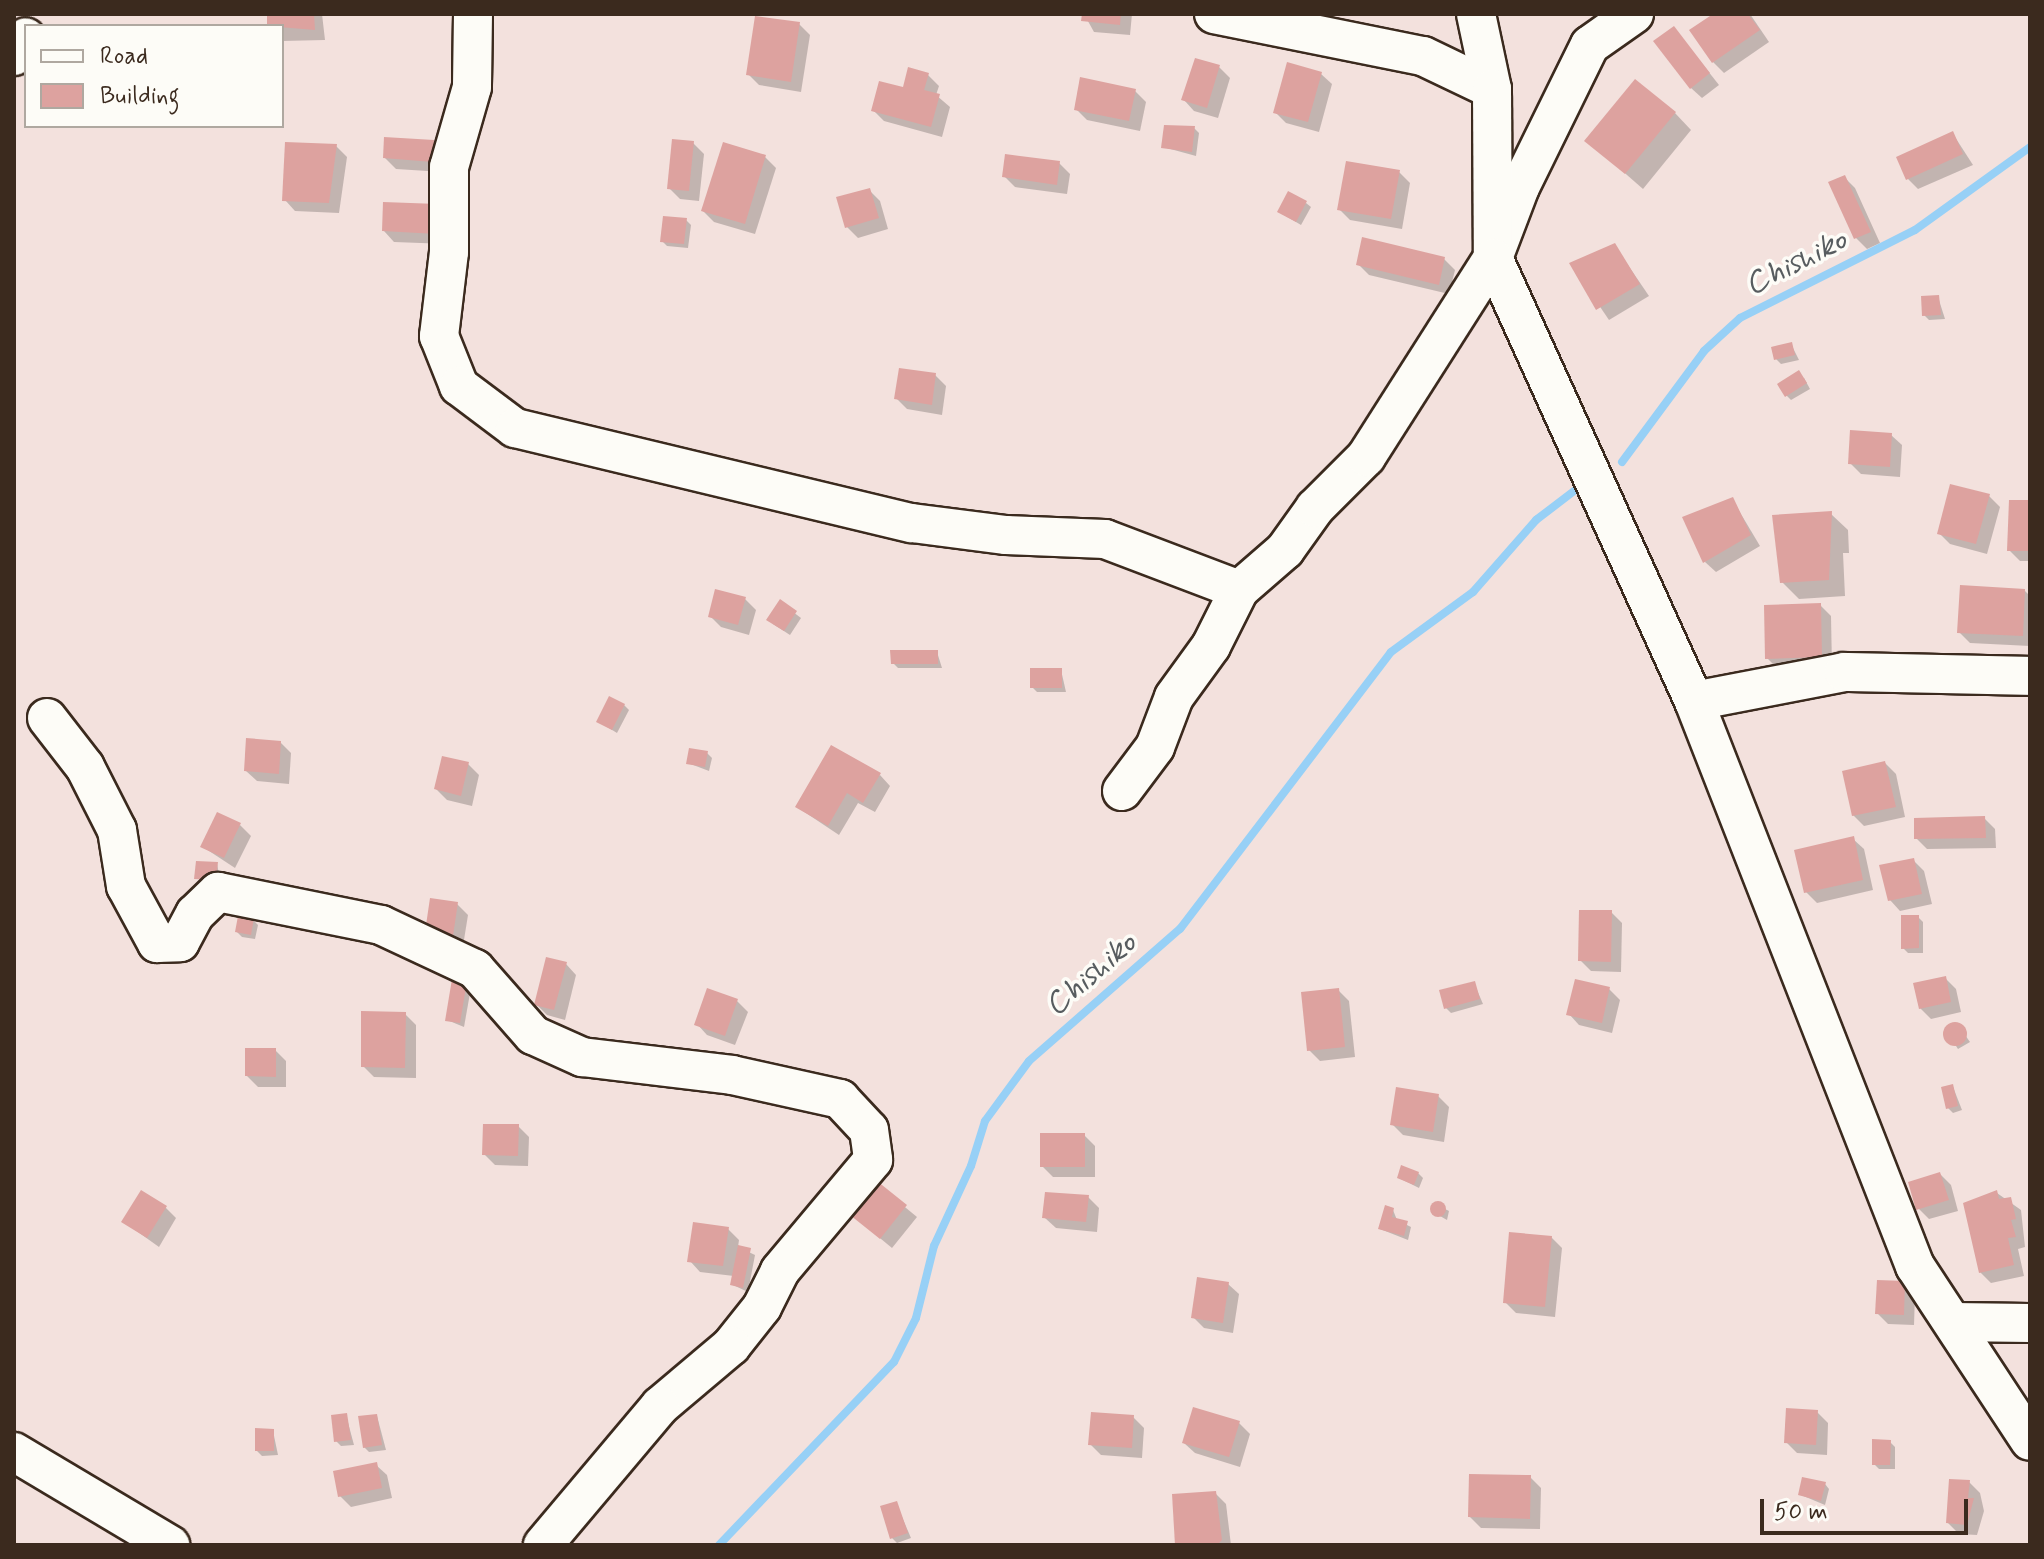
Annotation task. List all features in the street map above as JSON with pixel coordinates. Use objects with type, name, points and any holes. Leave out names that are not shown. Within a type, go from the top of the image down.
[{"type":"street","points":[[473,14],[472,87],[449,167],[449,252],[439,336],[459,386],[515,428],[845,503],[912,523],[1006,535],[1105,539],[1239,590]]},
{"type":"street","points":[[1214,14],[1423,56],[1492,89]]},
{"type":"street","points":[[1476,14],[1492,89],[1493,258],[1694,701],[1915,1266],[2030,1441]]},
{"type":"street","points":[[1122,791],[1155,747],[1174,697],[1211,646],[1239,590],[1285,550],[1315,508],[1366,457],[1493,258],[1520,187],[1590,45],[1634,14]]},
{"type":"street","points":[[1694,701],[1844,672],[2030,676]]},
{"type":"street","points":[[47,718],[85,767],[117,830],[126,886],[157,943],[180,942],[195,914],[218,892],[381,925],[475,969],[533,1035],[582,1057],[732,1075],[840,1099],[869,1130],[873,1160],[780,1271],[762,1307],[731,1346],[660,1406],[543,1545]]},
{"type":"street","points":[[1953,1322],[2030,1323]]},
{"type":"street","points":[[14,1452],[170,1545]]},
{"type":"building","points":[[267,14],[314,14],[315,30],[284,27],[284,24],[267,24]]},
{"type":"building","points":[[1082,14],[1121,14],[1120,25],[1081,21]]},
{"type":"building","points":[[1713,14],[1748,14],[1760,30],[1712,63],[1689,30]]},
{"type":"building","points":[[755,16],[800,22],[791,82],[746,75]]},
{"type":"building","points":[[1674,26],[1710,73],[1690,89],[1653,41]]},
{"type":"building","points":[[1195,58],[1220,65],[1207,108],[1181,100]]},
{"type":"building","points":[[1287,62],[1322,72],[1308,122],[1273,113]]},
{"type":"building","points":[[908,67],[929,73],[924,90],[940,94],[931,127],[871,111],[879,81],[903,87]]},
{"type":"building","points":[[1080,77],[1136,89],[1129,121],[1074,110]]},
{"type":"building","points":[[1635,79],[1676,112],[1625,174],[1584,141]]},
{"type":"building","points":[[1164,125],[1195,126],[1192,152],[1161,148]]},
{"type":"building","points":[[1953,131],[1963,154],[1906,180],[1896,157]]},
{"type":"building","points":[[384,137],[434,140],[433,162],[383,158]]},
{"type":"building","points":[[672,139],[694,141],[689,191],[667,189]]},
{"type":"building","points":[[285,142],[337,144],[329,203],[282,201]]},
{"type":"building","points":[[723,142],[766,155],[745,224],[701,211]]},
{"type":"building","points":[[1005,154],[1060,161],[1057,185],[1002,177]]},
{"type":"building","points":[[1346,161],[1400,170],[1391,219],[1337,210]]},
{"type":"building","points":[[1845,175],[1871,232],[1854,239],[1828,182]]},
{"type":"building","points":[[870,188],[879,218],[845,228],[836,197]]},
{"type":"building","points":[[1288,191],[1307,201],[1296,222],[1277,212]]},
{"type":"building","points":[[383,202],[438,204],[437,234],[382,231]]},
{"type":"building","points":[[663,216],[687,218],[684,244],[660,242]]},
{"type":"building","points":[[1362,237],[1445,257],[1439,285],[1356,265]]},
{"type":"building","points":[[1615,243],[1640,284],[1596,310],[1569,263]]},
{"type":"building","points":[[1939,295],[1941,315],[1922,316],[1921,296]]},
{"type":"building","points":[[1792,342],[1795,355],[1774,360],[1771,347]]},
{"type":"building","points":[[899,368],[936,373],[932,405],[894,399]]},
{"type":"building","points":[[1799,370],[1807,383],[1785,397],[1777,384]]},
{"type":"building","points":[[1850,430],[1892,433],[1890,467],[1848,464]]},
{"type":"building","points":[[1950,484],[1990,494],[1976,544],[1937,534]]},
{"type":"building","points":[[1733,497],[1751,535],[1703,563],[1682,517]]},
{"type":"building","points":[[2009,500],[2030,500],[2030,551],[2007,551]]},
{"type":"building","points":[[1832,511],[1829,580],[1780,583],[1772,515]]},
{"type":"building","points":[[1960,585],[2025,589],[2023,636],[1957,633]]},
{"type":"building","points":[[715,589],[746,597],[738,625],[708,617]]},
{"type":"building","points":[[780,599],[797,611],[784,631],[766,620]]},
{"type":"building","points":[[1821,603],[1822,657],[1765,659],[1764,605]]},
{"type":"building","points":[[890,650],[938,650],[938,664],[891,664]]},
{"type":"building","points":[[1030,668],[1062,668],[1062,688],[1030,688]]},
{"type":"building","points":[[609,696],[625,704],[612,730],[596,722]]},
{"type":"building","points":[[246,738],[281,741],[279,774],[244,771]]},
{"type":"building","points":[[831,745],[881,773],[863,803],[847,793],[828,826],[795,807]]},
{"type":"building","points":[[689,748],[708,751],[705,767],[686,764]]},
{"type":"building","points":[[442,756],[469,762],[461,796],[434,789]]},
{"type":"building","points":[[1885,761],[1896,807],[1852,816],[1842,771]]},
{"type":"building","points":[[217,812],[241,823],[224,858],[200,847]]},
{"type":"building","points":[[1985,816],[1986,838],[1914,839],[1914,818]]},
{"type":"building","points":[[1854,836],[1863,880],[1804,893],[1794,850]]},
{"type":"building","points":[[1914,858],[1922,894],[1888,901],[1879,865]]},
{"type":"building","points":[[196,861],[218,862],[216,880],[194,879]]},
{"type":"building","points":[[430,898],[458,902],[453,936],[425,932]]},
{"type":"building","points":[[1579,910],[1612,910],[1611,962],[1578,961]]},
{"type":"building","points":[[1901,915],[1919,915],[1919,948],[1901,949]]},
{"type":"building","points":[[238,916],[254,918],[251,935],[235,932]]},
{"type":"building","points":[[546,957],[567,962],[554,1010],[534,1005]]},
{"type":"building","points":[[453,973],[468,975],[460,1023],[445,1021]]},
{"type":"building","points":[[1946,976],[1951,1002],[1919,1009],[1913,983]]},
{"type":"building","points":[[1575,979],[1610,987],[1602,1023],[1566,1015]]},
{"type":"building","points":[[1475,981],[1480,999],[1444,1009],[1439,990]]},
{"type":"building","points":[[707,988],[738,999],[725,1036],[694,1025]]},
{"type":"building","points":[[1339,988],[1345,1047],[1307,1051],[1301,992]]},
{"type":"building","points":[[361,1011],[406,1012],[405,1068],[361,1067]]},
{"type":"building","points":[[1955,1022],[1966,1029],[1967,1034],[1960,1045],[1955,1046],[1944,1039],[1943,1034],[1950,1023]]},
{"type":"building","points":[[245,1048],[276,1048],[276,1077],[245,1076]]},
{"type":"building","points":[[1953,1084],[1958,1106],[1946,1109],[1941,1087]]},
{"type":"building","points":[[1396,1087],[1439,1094],[1433,1132],[1390,1125]]},
{"type":"building","points":[[483,1124],[519,1124],[518,1156],[482,1155]]},
{"type":"building","points":[[1040,1133],[1085,1133],[1085,1167],[1040,1167]]},
{"type":"building","points":[[1401,1165],[1419,1172],[1414,1185],[1397,1178]]},
{"type":"building","points":[[1940,1172],[1949,1200],[1916,1210],[1908,1182]]},
{"type":"building","points":[[877,1181],[907,1205],[880,1239],[850,1215]]},
{"type":"building","points":[[141,1190],[167,1206],[147,1238],[121,1222]]},
{"type":"building","points":[[1997,1190],[1999,1199],[2011,1197],[2016,1219],[2011,1220],[2016,1237],[2008,1238],[2014,1265],[1979,1273],[1963,1203]]},
{"type":"building","points":[[1045,1192],[1089,1195],[1086,1222],[1042,1218]]},
{"type":"building","points":[[1435,1201],[1441,1201],[1446,1209],[1444,1215],[1435,1217],[1430,1212],[1430,1206]]},
{"type":"building","points":[[1385,1205],[1394,1208],[1392,1217],[1408,1221],[1404,1236],[1378,1229]]},
{"type":"building","points":[[693,1222],[729,1227],[723,1266],[687,1262]]},
{"type":"building","points":[[1509,1232],[1552,1236],[1545,1307],[1503,1303]]},
{"type":"building","points":[[738,1245],[751,1248],[743,1288],[730,1285]]},
{"type":"building","points":[[1197,1277],[1229,1282],[1223,1323],[1191,1318]]},
{"type":"building","points":[[1877,1280],[1905,1281],[1904,1315],[1875,1314]]},
{"type":"building","points":[[1193,1407],[1240,1421],[1229,1457],[1182,1443]]},
{"type":"building","points":[[1786,1408],[1818,1410],[1816,1445],[1784,1443]]},
{"type":"building","points":[[1091,1412],[1134,1415],[1132,1448],[1088,1445]]},
{"type":"building","points":[[347,1413],[351,1440],[334,1442],[331,1415]]},
{"type":"building","points":[[377,1414],[382,1445],[363,1448],[358,1416]]},
{"type":"building","points":[[255,1428],[274,1429],[274,1451],[255,1451]]},
{"type":"building","points":[[1872,1439],[1891,1440],[1890,1465],[1872,1465]]},
{"type":"building","points":[[377,1462],[382,1488],[338,1497],[333,1471]]},
{"type":"building","points":[[1469,1474],[1531,1475],[1530,1519],[1468,1517]]},
{"type":"building","points":[[1802,1477],[1826,1482],[1821,1501],[1798,1495]]},
{"type":"building","points":[[1949,1479],[1970,1480],[1968,1498],[1974,1498],[1967,1525],[1946,1523]]},
{"type":"building","points":[[1216,1491],[1222,1540],[1217,1545],[1175,1545],[1172,1494]]},
{"type":"building","points":[[897,1501],[908,1533],[890,1539],[880,1506]]},
{"type":"waterway","name":"Chishiko","points":[[1622,462],[1704,351],[1740,318],[1915,230],[2030,147]]},
{"type":"waterway","name":"Chishiko","points":[[719,1545],[894,1362],[916,1318],[934,1246],[971,1166],[985,1121],[1029,1061],[1180,929],[1391,652],[1473,592],[1536,520],[1574,491]]}]
